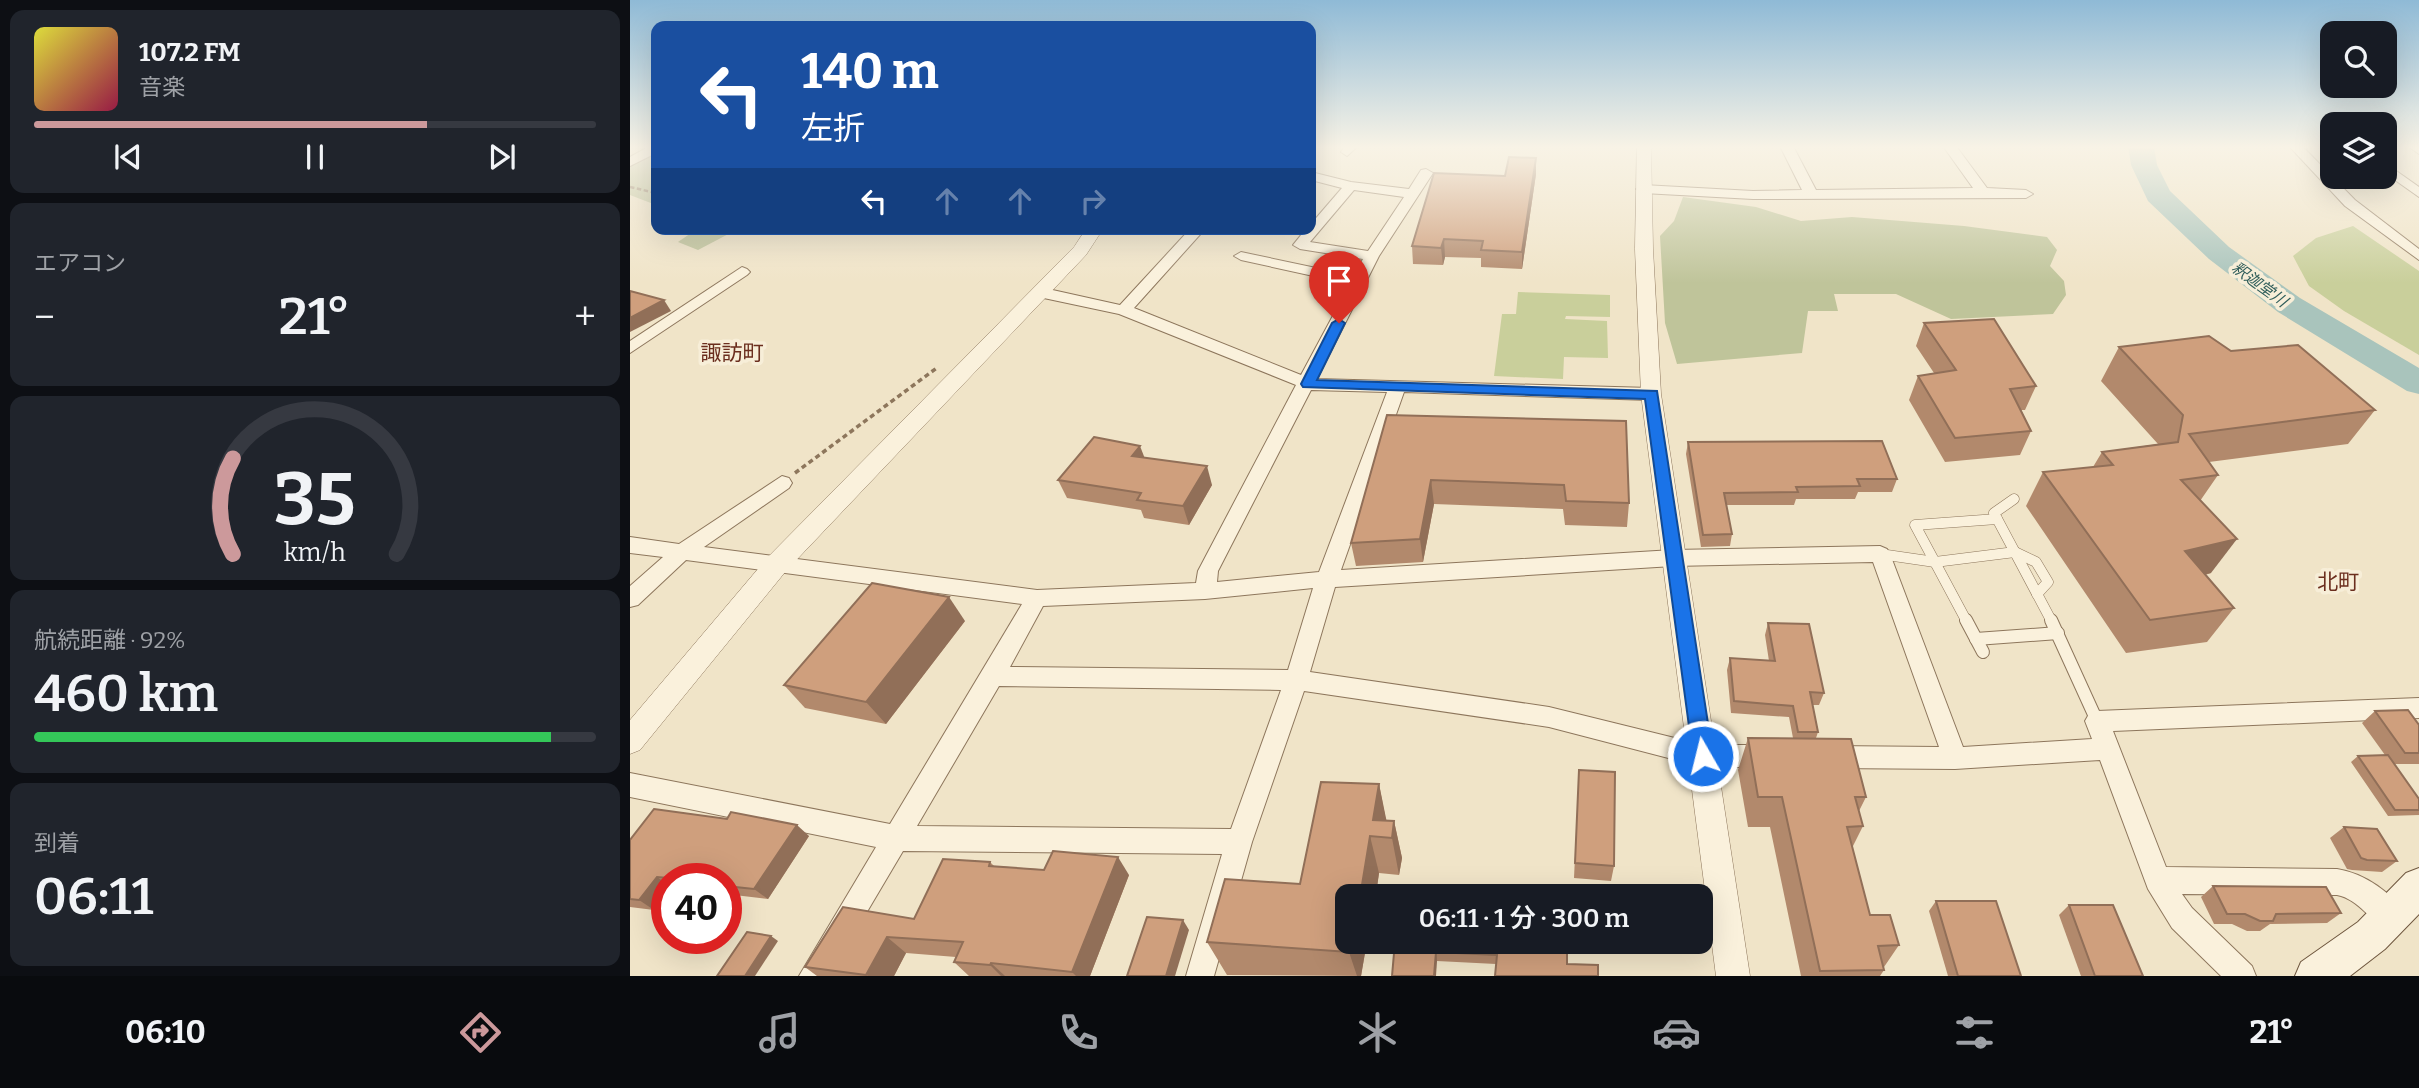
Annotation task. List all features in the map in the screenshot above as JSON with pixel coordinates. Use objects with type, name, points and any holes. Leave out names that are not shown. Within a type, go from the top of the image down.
[{"type":"main road","points":[[2315,976],[2352,954],[2392,918],[2419,886]]},
{"type":"street","points":[[1316,226],[1346,192]]},
{"type":"street","points":[[1205,591],[1208,571],[1308,384],[1372,256],[1413,194],[1394,192]]},
{"type":"street","points":[[1643,192],[1651,394],[1732,976]]},
{"type":"street","points":[[1690,192],[1753,195],[1983,192],[2026,194]]},
{"type":"street","points":[[2339,192],[2350,203],[2418,254]]},
{"type":"street","points":[[630,741],[777,564],[1080,251],[1091,235]]},
{"type":"street","points":[[1124,310],[1193,235]]},
{"type":"street","points":[[1309,235],[1300,245],[1372,256]]},
{"type":"street","points":[[1241,256],[1359,282]]},
{"type":"street","points":[[630,348],[742,272]]},
{"type":"street","points":[[1039,292],[1124,310],[1308,384],[1651,394]]},
{"type":"street","points":[[1199,976],[1239,842],[1296,680],[1327,579],[1397,388]]},
{"type":"street","points":[[630,599],[682,552],[782,483]]},
{"type":"street","points":[[630,545],[1037,598],[1205,591],[1327,579],[1673,558],[1880,554],[1955,758]]},
{"type":"street","points":[[813,976],[1037,598]]},
{"type":"street","points":[[993,676],[1296,680],[1549,717],[1703,756],[1955,758],[2108,749]]},
{"type":"street","points":[[2242,976],[2182,918],[2158,880],[2097,721],[2419,708]]},
{"type":"street","points":[[630,785],[895,838],[1239,842]]},
{"type":"street","points":[[2158,880],[2337,882],[2354,885],[2392,918]]},
{"type":"lane","points":[[2014,499],[1994,513],[2058,633],[2097,721]]},
{"type":"lane","points":[[1983,652],[1915,525],[1997,519]]},
{"type":"lane","points":[[1880,554],[1935,562],[2015,552]]},
{"type":"lane","points":[[1976,639],[2058,633]]},
{"type":"path","points":[[782,483],[922,376],[942,365]]},
{"type":"green space","points":[[630,192],[651,192],[651,203],[630,195]]},
{"type":"green space","points":[[1683,197],[1756,207],[1801,221],[1852,217],[1964,226],[2047,237],[2057,250],[2050,266],[2064,281],[2066,295],[2053,314],[1951,319],[1896,294],[1834,294],[1838,311],[1808,311],[1802,353],[1677,364],[1665,323],[1660,236],[1674,221]]},
{"type":"green space","points":[[2353,226],[2419,271],[2419,355],[2344,311],[2309,286],[2293,256],[2316,238]]},
{"type":"green space","points":[[688,235],[727,235],[698,250],[678,242]]},
{"type":"green space","points":[[1518,292],[1610,295],[1610,317],[1566,316],[1565,319],[1607,321],[1608,358],[1564,357],[1563,379],[1494,376],[1502,314],[1516,314]]},
{"type":"building","points":[[1428,192],[1531,192],[1522,252],[1481,250],[1483,241],[1444,239],[1441,248],[1412,246]]},
{"type":"building","points":[[630,291],[664,300],[630,318]]},
{"type":"building","points":[[1994,319],[2036,386],[2010,389],[2031,431],[1955,438],[1918,376],[1956,370],[1924,323]]},
{"type":"building","points":[[2209,336],[2231,351],[2298,345],[2375,410],[2189,434],[2218,475],[2181,480],[2237,539],[2185,551],[2234,608],[2150,620],[2043,472],[2113,465],[2102,452],[2178,442],[2183,415],[2119,347]]},
{"type":"building","points":[[1387,415],[1626,421],[1629,503],[1566,501],[1564,485],[1431,480],[1420,539],[1351,543]]},
{"type":"building","points":[[1094,437],[1140,446],[1132,456],[1207,466],[1183,506],[1137,500],[1141,493],[1058,480]]},
{"type":"building","points":[[1882,441],[1897,479],[1857,479],[1860,486],[1796,487],[1798,492],[1724,493],[1732,534],[1703,535],[1688,442]]},
{"type":"building","points":[[872,583],[949,597],[866,702],[784,685]]},
{"type":"building","points":[[1768,623],[1809,624],[1824,693],[1810,692],[1818,732],[1798,732],[1793,706],[1734,701],[1730,658],[1775,661]]},
{"type":"building","points":[[2408,710],[2419,725],[2419,753],[2405,753],[2375,711]]},
{"type":"building","points":[[1748,738],[1851,739],[1866,797],[1855,797],[1863,826],[1847,827],[1870,915],[1890,915],[1899,945],[1878,946],[1884,970],[1820,971],[1782,797],[1758,797]]},
{"type":"building","points":[[2388,755],[2419,799],[2419,810],[2395,810],[2358,756]]},
{"type":"building","points":[[1579,770],[1615,772],[1614,866],[1575,863]]},
{"type":"building","points":[[1321,782],[1379,784],[1373,820],[1394,821],[1392,838],[1370,836],[1362,884],[1335,884],[1335,951],[1207,942],[1225,879],[1300,884]]},
{"type":"building","points":[[654,809],[727,819],[731,812],[797,825],[754,889],[742,888],[742,863],[651,863],[651,885],[639,900],[630,899],[630,840]]},
{"type":"building","points":[[2344,827],[2377,829],[2397,861],[2361,858]]},
{"type":"building","points":[[1053,851],[1118,857],[1072,972],[991,963],[954,962],[963,942],[887,937],[866,975],[805,967],[843,907],[914,919],[943,859],[990,862],[989,866],[1044,870]]},
{"type":"building","points":[[2213,886],[2326,887],[2341,913],[2276,914],[2273,921],[2260,921],[2245,914],[2227,914]]},
{"type":"building","points":[[1936,901],[1996,901],[2021,976],[1958,976]]},
{"type":"building","points":[[2069,905],[2113,905],[2143,976],[2095,976]]},
{"type":"building","points":[[1147,917],[1183,920],[1166,976],[1127,976]]},
{"type":"building","points":[[747,932],[771,936],[745,976],[717,976],[732,954],[742,954],[742,939]]},
{"type":"building","points":[[1394,954],[1436,954],[1434,976],[1392,976]]},
{"type":"building","points":[[1477,954],[1567,954],[1567,964],[1598,965],[1598,976],[1495,976],[1497,955]]},
{"type":"waterway","name":"釈迦堂川","points":[[2156,192],[2219,253],[2289,305],[2419,383]]},
{"type":"district","name":"諏訪町","points":[[732,353]]},
{"type":"district","name":"北町","points":[[2338,582]]},
{"type":"route","points":[[1339,323],[1308,384],[1651,394],[1703,756]]}]
